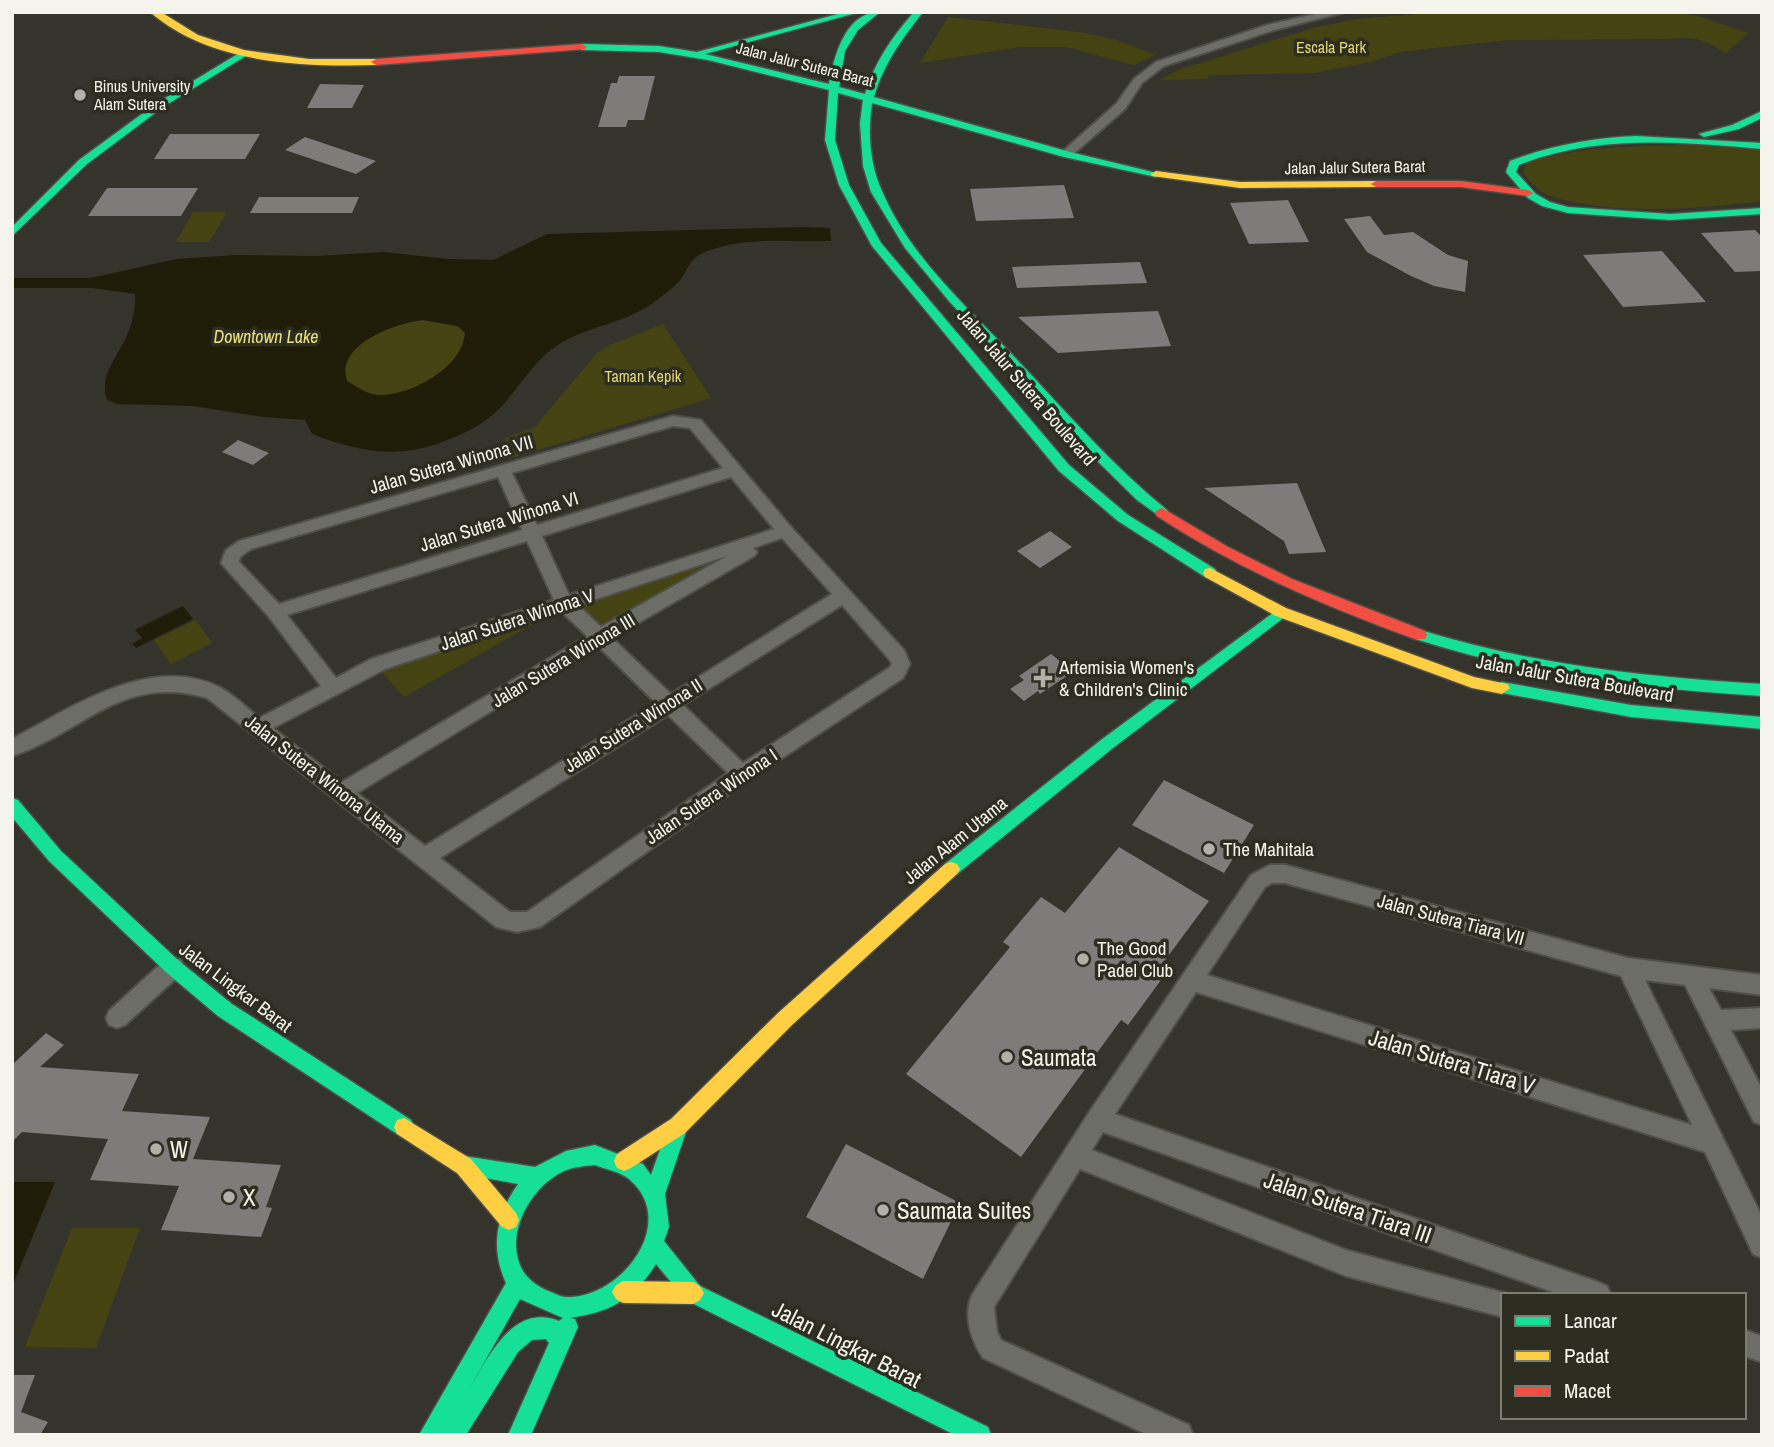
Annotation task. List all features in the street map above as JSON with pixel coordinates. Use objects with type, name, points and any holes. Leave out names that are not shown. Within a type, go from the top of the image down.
[{"type":"main road","name":"Jalan Jalur Sutera Barat","points":[[154,12],[190,33],[244,54],[272,60],[380,62],[570,47],[642,47],[685,52],[867,97],[899,114],[934,118],[1170,177],[1226,184],[1309,187],[1450,183],[1478,178],[1526,155],[1551,148],[1616,141],[1675,140]]},
{"type":"main road","points":[[685,52],[709,52],[856,12]]},
{"type":"main road","name":"Jalan Jalur Sutera Boulevard","points":[[876,12],[849,36],[838,53],[830,146],[855,207],[876,244],[1064,468],[1123,518],[1188,562],[1281,612],[1472,682],[1579,705],[1688,720],[1762,723]]},
{"type":"main road","points":[[891,12],[869,29],[872,39],[913,12]]},
{"type":"main road","name":"Jalan Jalur Sutera Boulevard","points":[[919,12],[901,30],[878,70],[867,97],[866,146],[869,172],[907,241],[962,307],[1100,458],[1147,501],[1209,543],[1293,585],[1380,620],[1472,652],[1571,674],[1676,685],[1762,690]]},
{"type":"main road","points":[[12,233],[82,162],[150,112],[244,54]]},
{"type":"main road","points":[[878,70],[899,114]]},
{"type":"main road","points":[[784,76],[832,110]]},
{"type":"main road","points":[[1675,140],[1735,127],[1762,114]]},
{"type":"main road","points":[[866,146],[877,128]]},
{"type":"main road","points":[[1675,140],[1762,146]]},
{"type":"main road","points":[[1514,163],[1511,172],[1528,193]]},
{"type":"main road","name":"Jalan Jalur Sutera Barat","points":[[1450,183],[1528,193],[1560,209],[1578,212],[1684,217],[1754,212]]},
{"type":"main road","name":"Jalan Alam Utama","points":[[624,1161],[678,1126],[785,1019],[933,883],[1099,751],[1281,612]]},
{"type":"main road","name":"Jalan Lingkar Barat","points":[[12,805],[55,856],[173,967],[225,1010],[464,1166],[509,1220]]},
{"type":"main road","name":"Jalan Alam Utama","points":[[655,1194],[678,1126]]},
{"type":"main road","points":[[595,1154],[624,1161],[642,1174],[655,1194],[660,1219],[656,1247],[643,1272],[623,1292],[600,1304],[575,1309],[543,1303],[519,1283],[509,1264],[506,1242],[509,1220],[520,1196],[536,1177],[564,1160],[595,1154]]},
{"type":"main road","name":"Jalan Lingkar Barat","points":[[464,1166],[536,1177]]},
{"type":"main road","name":"Jalan Lingkar Barat","points":[[656,1247],[693,1293],[980,1435]]},
{"type":"main road","points":[[430,1435],[519,1283]]},
{"type":"main road","name":"Jalan Lingkar Barat","points":[[623,1292],[693,1293]]},
{"type":"main road","points":[[519,1435],[575,1309]]},
{"type":"main road","points":[[453,1435],[510,1344],[522,1331],[536,1326],[552,1329],[560,1342]]},
{"type":"street","points":[[1067,153],[1121,106],[1138,81],[1160,64],[1271,27],[1340,12]]},
{"type":"street","name":"Jalan Sutera Winona VII","points":[[232,554],[245,545],[673,421],[683,420],[695,424],[736,470]]},
{"type":"street","points":[[736,470],[785,531],[843,596]]},
{"type":"street","name":"Jalan Sutera Winona VI","points":[[275,612],[736,470]]},
{"type":"street","points":[[503,471],[564,603],[597,638],[742,774]]},
{"type":"street","name":"Jalan Sutera Winona V","points":[[257,728],[378,664],[785,531]]},
{"type":"street","name":"Jalan Sutera Winona III","points":[[342,792],[597,638],[785,531]]},
{"type":"street","points":[[232,554],[230,563],[275,612],[332,688]]},
{"type":"street","name":"Jalan Sutera Winona I","points":[[517,923],[532,920],[742,774],[896,673],[901,664],[897,655],[843,596]]},
{"type":"street","name":"Jalan Sutera Winona II","points":[[425,856],[843,596]]},
{"type":"street","name":"Jalan Sutera Winona Utama","points":[[12,748],[103,700],[118,698],[139,688],[187,684],[214,694],[504,920],[517,923]]},
{"type":"street","name":"Jalan Sutera Winona Utama","points":[[12,763],[109,712],[118,698]]},
{"type":"street","name":"Jalan Sutera Tiara VII","points":[[1191,980],[1258,881],[1273,873],[1628,968],[1762,985]]},
{"type":"street","points":[[117,1018],[173,967]]},
{"type":"street","points":[[1628,968],[1762,1245]]},
{"type":"street","points":[[1691,975],[1762,1114]]},
{"type":"street","points":[[1179,1435],[992,1349],[984,1336],[981,1304],[1098,1119],[1191,980]]},
{"type":"street","name":"Jalan Sutera Tiara V","points":[[1191,980],[1712,1143]]},
{"type":"street","points":[[1715,1021],[1762,1018]]},
{"type":"street","name":"Jalan Sutera Tiara III","points":[[1098,1119],[1592,1293]]},
{"type":"street","points":[[1075,1155],[1346,1263],[1501,1303]]},
{"type":"green space","name":"Escala Park","points":[[1443,12],[1675,12],[1702,17],[1748,33],[1726,53],[1693,38],[1508,40],[1399,52],[1371,62],[1314,73],[1207,75],[1208,79],[1159,80],[1181,69],[1313,28],[1357,19]]},
{"type":"green space","points":[[948,17],[1086,33],[1116,40],[1155,55],[1134,65],[1066,47],[1019,47],[920,63]]},
{"type":"green space","points":[[1691,145],[1762,149],[1762,201],[1655,209],[1600,206],[1547,194],[1535,186],[1523,172],[1527,163],[1567,153],[1608,148]]},
{"type":"green space","points":[[193,212],[227,212],[209,242],[176,242]]},
{"type":"green space","points":[[423,320],[458,327],[465,333],[462,346],[445,369],[418,385],[390,394],[369,393],[347,381],[346,368],[350,356],[359,346],[384,331]]},
{"type":"green space","name":"Taman Kepik","points":[[663,324],[711,398],[508,459],[505,438],[535,427],[597,353]]},
{"type":"green space","points":[[708,563],[709,565],[610,624],[596,624],[582,611],[582,606],[588,602]]},
{"type":"green space","points":[[553,613],[404,697],[380,670]]},
{"type":"green space","points":[[196,620],[212,643],[171,664],[154,640]]},
{"type":"green space","points":[[72,1228],[140,1228],[96,1348],[25,1347]]},
{"type":"water","name":"Downtown Lake","points":[[803,227],[830,228],[831,241],[751,242],[720,247],[700,254],[690,263],[678,283],[653,303],[630,316],[568,339],[548,352],[499,409],[473,428],[418,449],[384,452],[349,446],[312,434],[305,420],[263,417],[193,406],[117,404],[107,400],[107,373],[130,328],[135,294],[92,288],[12,288],[12,278],[90,278],[177,259],[236,255],[316,256],[384,252],[448,259],[493,260],[547,234]],"holes":[[[423,320],[458,326],[465,333],[455,358],[445,369],[418,385],[404,391],[377,395],[347,381],[346,368],[350,356],[359,346],[384,331]]]},
{"type":"water","points":[[183,606],[193,619],[136,648],[132,644],[142,638],[135,630]]},
{"type":"water","points":[[12,1182],[55,1182],[12,1287]]},
{"type":"building","points":[[619,76],[655,76],[644,120],[628,120],[626,127],[598,127],[611,83],[617,83]]},
{"type":"building","points":[[320,84],[364,85],[352,108],[307,108]]},
{"type":"building","points":[[170,134],[260,134],[245,159],[154,159]]},
{"type":"building","points":[[305,137],[376,161],[356,174],[285,150]]},
{"type":"building","points":[[1064,185],[1074,218],[976,221],[970,189]]},
{"type":"building","points":[[107,188],[198,188],[181,216],[88,216]]},
{"type":"building","points":[[259,197],[359,197],[352,213],[250,213]]},
{"type":"building","points":[[1288,200],[1309,242],[1249,244],[1230,203]]},
{"type":"building","points":[[1370,216],[1384,235],[1413,232],[1448,255],[1468,261],[1465,292],[1434,286],[1367,252],[1344,219]]},
{"type":"building","points":[[1755,230],[1762,237],[1762,271],[1735,272],[1701,233]]},
{"type":"building","points":[[1662,251],[1706,302],[1623,307],[1583,255]]},
{"type":"building","points":[[1140,262],[1147,283],[1017,288],[1012,267]]},
{"type":"building","points":[[1158,311],[1171,346],[1058,353],[1018,317]]},
{"type":"building","points":[[238,440],[269,453],[253,465],[222,452]]},
{"type":"building","points":[[1297,483],[1326,552],[1289,554],[1284,541],[1204,488]]},
{"type":"building","points":[[1050,531],[1072,547],[1040,568],[1017,551]]},
{"type":"building","name":"Artemisia Women's & Children's Clinic","points":[[1051,654],[1073,672],[1040,694],[1038,691],[1024,701],[1010,689],[1024,680],[1019,676]]},
{"type":"building","name":"The Mahitala","points":[[1164,780],[1254,825],[1224,873],[1132,825]]},
{"type":"building","points":[[1119,847],[1209,901],[1157,971],[1164,976],[1128,1025],[1121,1020],[1021,1157],[906,1074],[1010,947],[1003,942],[1041,897],[1065,913]]},
{"type":"building","points":[[46,1033],[64,1045],[40,1067],[139,1074],[122,1111],[210,1117],[193,1159],[281,1165],[266,1207],[272,1208],[261,1237],[161,1230],[179,1186],[90,1180],[108,1139],[22,1132],[12,1142],[12,1065]]},
{"type":"building","name":"Saumata Suites","points":[[846,1144],[960,1203],[923,1279],[806,1217]]},
{"type":"building","points":[[12,1375],[35,1375],[21,1412],[48,1422],[40,1435],[12,1435]]},
{"type":"traffic: fast","points":[[701,52],[856,12]]},
{"type":"traffic: fast","points":[[876,12],[855,28],[840,51],[834,83],[830,140],[844,185],[876,244],[1064,468],[1123,518],[1210,573]]},
{"type":"traffic: fast","points":[[919,12],[881,64],[868,102],[865,144],[868,166],[877,192],[909,245],[953,299],[1104,461],[1162,513]]},
{"type":"traffic: fast","points":[[582,47],[659,49],[708,57],[818,84],[1068,155],[1156,174]]},
{"type":"traffic: fast","points":[[12,233],[83,162],[160,105],[244,54]]},
{"type":"traffic: fast","points":[[1704,134],[1735,127],[1762,114]]},
{"type":"traffic: fast","points":[[1762,146],[1668,139],[1605,140],[1573,144],[1543,152],[1514,163],[1511,172],[1532,196],[1546,204],[1568,210],[1670,217],[1762,211]]},
{"type":"traffic: fast","points":[[951,869],[1107,744],[1281,612]]},
{"type":"traffic: fast","points":[[1420,635],[1504,659],[1589,675],[1762,690]]},
{"type":"traffic: fast","points":[[1502,688],[1631,711],[1762,723]]},
{"type":"traffic: fast","points":[[12,805],[55,856],[173,967],[225,1010],[404,1127]]},
{"type":"traffic: fast","points":[[655,1194],[678,1126]]},
{"type":"traffic: fast","points":[[595,1155],[636,1171],[656,1196],[659,1227],[648,1258],[627,1285],[598,1303],[564,1308],[530,1294],[516,1280],[508,1264],[508,1228],[523,1194],[536,1179],[561,1162],[595,1155]]},
{"type":"traffic: fast","points":[[464,1166],[536,1177]]},
{"type":"traffic: fast","points":[[656,1247],[693,1293],[980,1435]]},
{"type":"traffic: fast","points":[[430,1435],[518,1283]]},
{"type":"traffic: fast","points":[[519,1435],[567,1327]]},
{"type":"traffic: fast","points":[[453,1435],[510,1344],[529,1330],[539,1328],[552,1329],[560,1342]]},
{"type":"traffic: slow","points":[[154,12],[195,36],[265,57],[309,62],[376,62]]},
{"type":"traffic: slow","points":[[1156,174],[1240,185],[1376,184]]},
{"type":"traffic: slow","points":[[1210,573],[1281,612],[1472,682],[1502,688]]},
{"type":"traffic: slow","points":[[624,1161],[678,1126],[785,1019],[951,869]]},
{"type":"traffic: slow","points":[[404,1127],[464,1166],[509,1220]]},
{"type":"traffic: slow","points":[[623,1292],[693,1293]]},
{"type":"traffic: jam","points":[[376,62],[582,47]]},
{"type":"traffic: jam","points":[[1376,184],[1461,184],[1528,193]]},
{"type":"traffic: jam","points":[[1162,513],[1223,550],[1287,583],[1420,635]]},
{"type":"place","name":"Binus University Alam Sutera","points":[[80,95]]},
{"type":"place","name":"Artemisia Women's & Children's Clinic","points":[[1043,678]]},
{"type":"place","name":"The Mahitala","points":[[1209,849]]},
{"type":"place","name":"The Good Padel Club","points":[[1083,959]]},
{"type":"place","name":"Saumata","points":[[1007,1057]]},
{"type":"place","name":"W","points":[[156,1149]]},
{"type":"place","name":"X","points":[[229,1197]]},
{"type":"place","name":"Saumata Suites","points":[[883,1210]]}]
